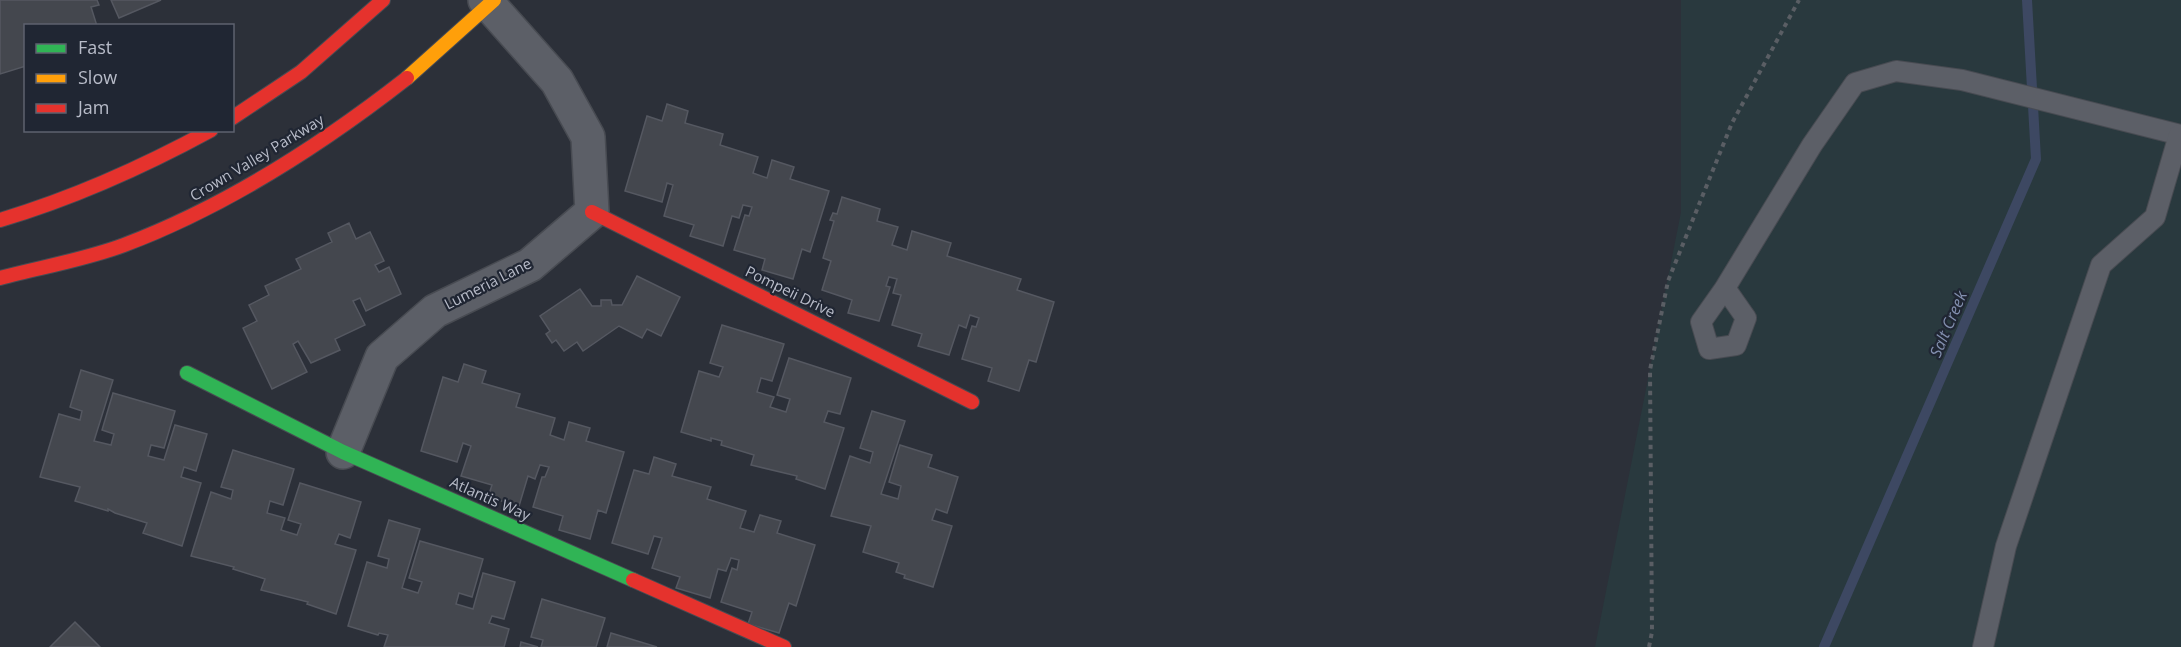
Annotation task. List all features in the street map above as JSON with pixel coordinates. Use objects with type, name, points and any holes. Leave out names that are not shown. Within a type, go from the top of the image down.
[{"type":"street","points":[[234,117],[301,72],[383,0]]},
{"type":"street","points":[[489,2],[557,81],[588,136],[592,212]]},
{"type":"street","name":"Crown Valley Parkway","points":[[0,278],[123,245],[209,208],[348,123],[423,63],[489,2]]},
{"type":"street","points":[[0,220],[33,211],[138,171],[207,132]]},
{"type":"street","name":"Pompeii Drive","points":[[592,212],[972,402]]},
{"type":"street","name":"Lumeria Lane","points":[[343,452],[382,357],[435,311],[530,265],[592,212]]},
{"type":"street","name":"Atlantis Way","points":[[187,373],[343,452],[784,647]]},
{"type":"lane","points":[[1725,288],[1812,145],[1855,83],[1896,71],[1962,80],[2180,135],[2155,217],[2101,265],[2006,546],[1983,647]]},
{"type":"shaded area","points":[[1681,0],[2181,0],[2181,647],[1595,647],[1681,212]]},
{"type":"building","points":[[0,0],[97,0],[99,5],[91,7],[96,24],[24,24],[24,67],[0,74]]},
{"type":"building","points":[[111,0],[161,0],[119,18]]},
{"type":"building","points":[[667,104],[688,111],[685,123],[723,134],[720,145],[758,157],[753,173],[767,178],[772,160],[794,167],[790,179],[829,191],[810,252],[802,249],[793,279],[762,270],[765,259],[734,250],[745,215],[749,216],[752,207],[743,205],[739,218],[732,216],[723,246],[690,236],[694,225],[664,216],[673,185],[667,183],[662,202],[625,191],[647,116],[662,121]]},
{"type":"building","points":[[842,197],[880,209],[877,221],[898,227],[892,245],[907,250],[912,231],[951,243],[947,256],[1021,279],[1017,290],[1054,302],[1036,362],[1029,360],[1019,391],[988,381],[992,368],[962,359],[972,326],[976,327],[979,318],[970,315],[966,328],[959,325],[949,355],[918,346],[922,334],[892,325],[901,295],[893,293],[897,279],[889,277],[886,286],[890,287],[879,321],[848,313],[852,300],[822,290],[831,261],[823,258],[834,221],[830,220],[833,213],[837,214]]},
{"type":"building","points":[[349,223],[356,239],[370,232],[384,261],[375,265],[379,272],[389,267],[401,294],[366,311],[360,298],[353,301],[365,325],[335,339],[340,350],[311,363],[298,341],[293,344],[307,372],[272,389],[243,328],[257,321],[249,305],[269,295],[265,286],[301,269],[296,259],[332,242],[328,233]]},
{"type":"building","points":[[637,276],[680,297],[661,336],[647,329],[642,338],[619,326],[583,351],[577,342],[564,351],[556,340],[552,343],[546,334],[550,331],[540,316],[580,289],[592,306],[601,306],[601,300],[611,300],[612,305],[622,305]]},
{"type":"building","points":[[722,325],[784,344],[772,381],[761,378],[757,392],[774,397],[770,407],[786,412],[790,399],[777,395],[789,358],[851,378],[840,414],[828,411],[824,422],[844,428],[825,489],[796,479],[797,476],[751,465],[754,455],[721,445],[722,441],[711,438],[711,441],[681,432],[699,371],[719,377],[723,367],[710,363]]},
{"type":"building","points":[[464,364],[486,371],[482,383],[520,394],[516,407],[555,418],[550,435],[564,440],[569,422],[590,428],[586,441],[624,452],[606,513],[598,510],[590,539],[559,530],[563,516],[533,507],[542,477],[545,477],[549,467],[540,465],[535,479],[528,476],[519,506],[488,497],[492,485],[461,476],[471,446],[463,443],[457,462],[421,451],[443,377],[458,382]]},
{"type":"building","points":[[81,370],[113,380],[94,441],[111,445],[114,434],[102,430],[113,393],[175,411],[164,448],[151,445],[148,456],[164,460],[175,425],[207,434],[196,471],[184,467],[181,477],[201,483],[182,546],[143,533],[147,523],[108,509],[108,511],[75,501],[80,487],[40,477],[59,414],[80,420],[82,411],[70,407]]},
{"type":"building","points":[[872,411],[905,421],[881,494],[898,499],[901,486],[889,482],[900,445],[932,455],[928,467],[958,477],[947,513],[936,509],[932,520],[952,526],[933,587],[904,578],[905,575],[896,572],[899,563],[863,552],[871,526],[831,516],[850,456],[870,463],[873,452],[860,448]]},
{"type":"building","points":[[233,450],[294,469],[283,505],[270,501],[267,513],[285,518],[281,530],[297,535],[301,524],[288,520],[300,483],[361,502],[350,538],[339,534],[335,544],[356,550],[336,614],[307,604],[308,602],[261,590],[265,579],[233,569],[234,567],[191,556],[211,492],[231,499],[233,490],[221,487]]},
{"type":"building","points":[[654,457],[676,464],[672,476],[711,487],[707,499],[746,511],[740,528],[754,532],[760,515],[781,521],[777,533],[815,545],[796,606],[789,603],[779,633],[748,624],[752,612],[721,602],[732,568],[737,570],[739,560],[731,558],[726,571],[718,569],[710,598],[676,588],[680,577],[652,568],[662,538],[654,536],[648,554],[612,543],[634,470],[649,474]]},
{"type":"building","points":[[389,520],[420,529],[402,588],[418,593],[422,582],[409,578],[420,541],[483,559],[472,597],[459,593],[456,604],[473,609],[483,573],[515,582],[504,619],[492,616],[489,623],[509,629],[504,647],[384,647],[388,635],[379,633],[378,635],[348,626],[367,562],[387,568],[389,559],[378,556]]},
{"type":"building","points":[[542,599],[605,618],[596,647],[541,647],[543,640],[531,637]]},
{"type":"building","points":[[75,622],[100,647],[50,647]]},
{"type":"building","points":[[611,633],[657,647],[607,647]]},
{"type":"building","points":[[521,642],[538,647],[520,647]]},
{"type":"waterway","name":"Salt Creek","points":[[1824,647],[2036,159],[2027,0]]},
{"type":"traffic: fast","points":[[187,373],[343,452],[633,580]]},
{"type":"traffic: slow","points":[[407,78],[494,0]]},
{"type":"traffic: jam","points":[[234,117],[301,72],[383,0]]},
{"type":"traffic: jam","points":[[0,278],[109,250],[199,212],[236,193],[306,150],[407,78]]},
{"type":"traffic: jam","points":[[0,220],[108,181],[207,132]]},
{"type":"traffic: jam","points":[[592,212],[972,402]]},
{"type":"traffic: jam","points":[[633,580],[784,647]]}]
